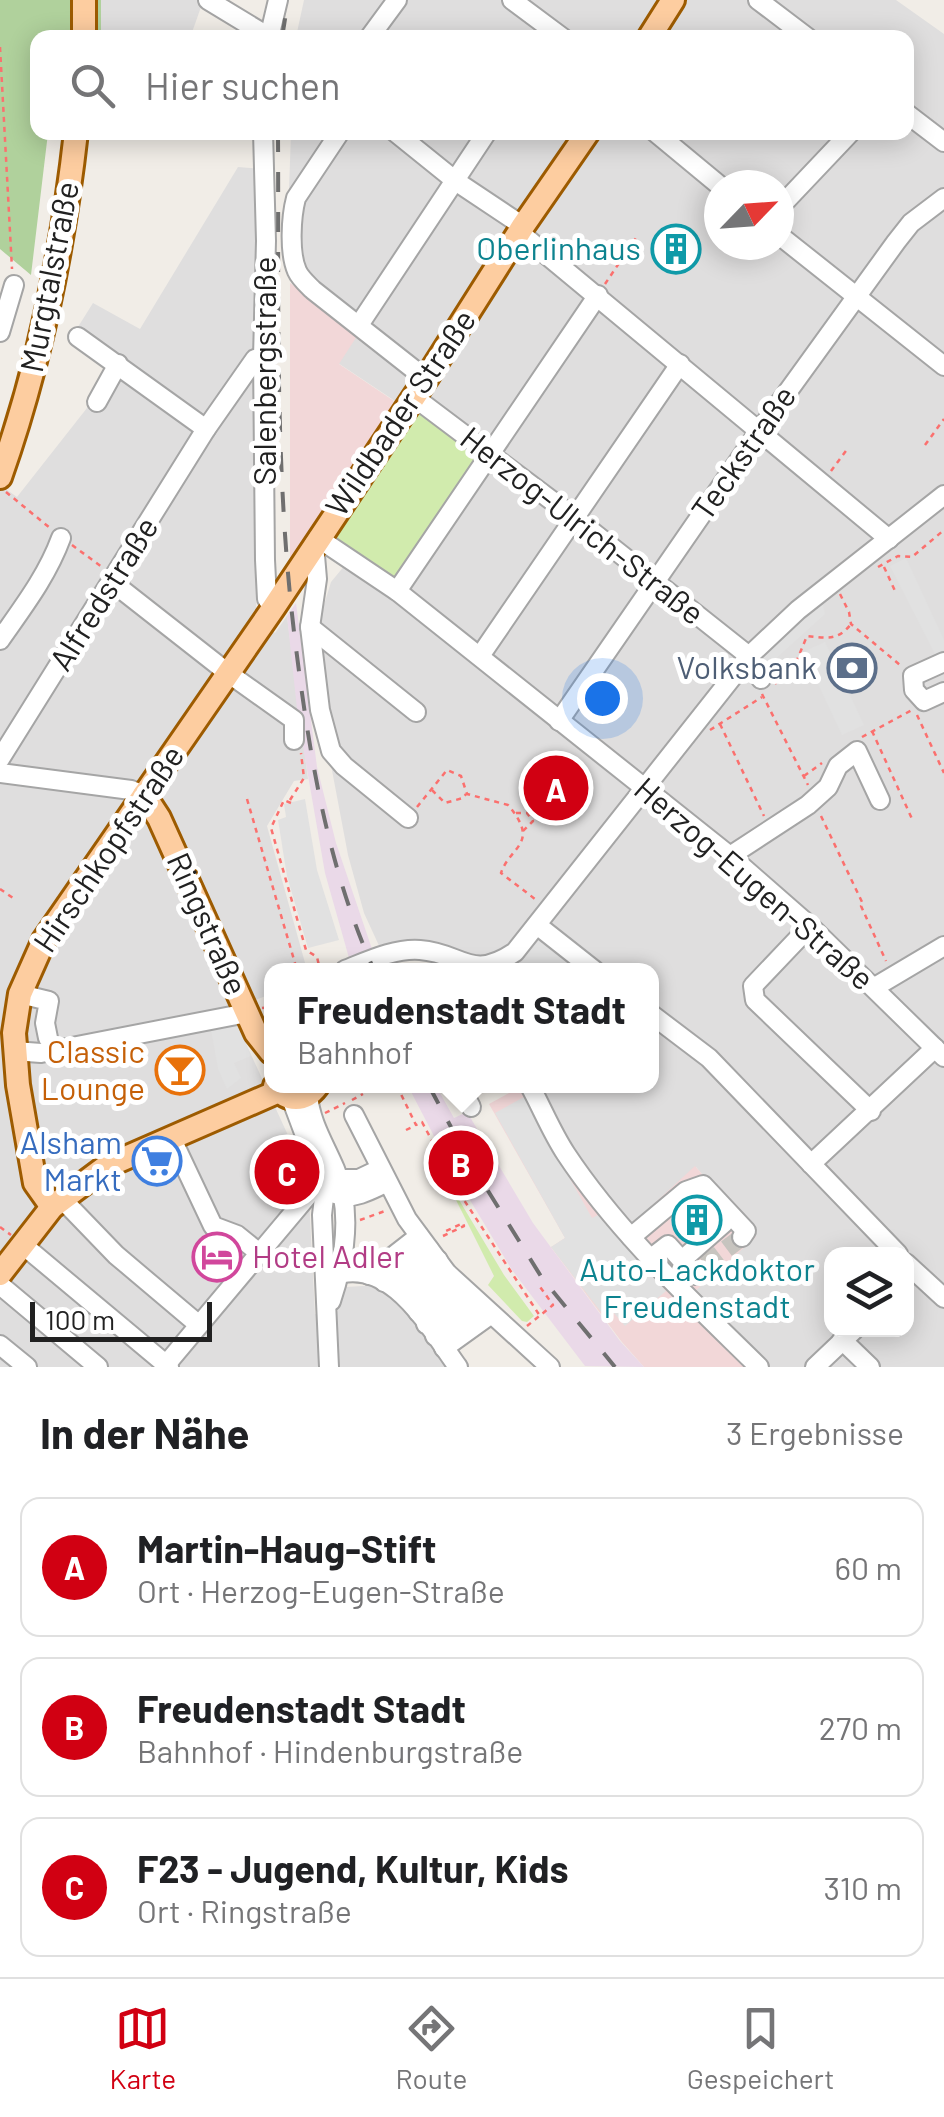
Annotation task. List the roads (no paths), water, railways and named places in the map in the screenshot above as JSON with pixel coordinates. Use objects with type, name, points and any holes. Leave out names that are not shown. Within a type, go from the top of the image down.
[{"type":"main road","points":[[84,0],[84,30]]},
{"type":"main road","points":[[654,30],[673,0]]},
{"type":"main road","name":"Murgtalstraße","points":[[4,486],[58,261],[75,140]]},
{"type":"main road","name":"Wildbader Straße","points":[[316,541],[582,140]]},
{"type":"main road","name":"Hirschkopfstraße","points":[[56,1203],[35,1184],[7,1048],[20,994],[44,940],[316,541]]},
{"type":"main road","name":"Ringstraße","points":[[144,796],[159,818],[264,1043]]},
{"type":"main road","points":[[0,1274],[56,1203],[106,1166],[171,1137],[299,1095]]},
{"type":"street","points":[[208,0],[257,30]]},
{"type":"street","points":[[271,30],[278,0]]},
{"type":"street","points":[[375,30],[397,0]]},
{"type":"street","points":[[512,0],[548,30]]},
{"type":"street","points":[[758,0],[797,30]]},
{"type":"street","points":[[914,119],[944,142]]},
{"type":"street","name":"Salenbergstraße","points":[[264,140],[266,591],[274,607]]},
{"type":"street","name":"Herzog-Ulrich-Straße","points":[[335,140],[292,210],[298,275],[359,324],[488,453],[748,656]]},
{"type":"street","points":[[404,140],[521,229],[889,539]]},
{"type":"street","points":[[359,324],[482,140]]},
{"type":"street","points":[[665,140],[704,173]]},
{"type":"street","points":[[794,191],[842,140]]},
{"type":"street","name":"Teckstraße","points":[[559,722],[856,297],[911,223],[944,198]]},
{"type":"street","points":[[794,247],[944,366]]},
{"type":"street","points":[[0,332],[14,285]]},
{"type":"street","points":[[397,591],[598,294]]},
{"type":"street","points":[[78,337],[206,428]]},
{"type":"street","name":"Alfredstraße","points":[[0,759],[206,428],[255,360],[263,358]]},
{"type":"street","points":[[97,402],[118,364]]},
{"type":"street","points":[[480,656],[680,364]]},
{"type":"street","points":[[498,963],[515,952],[748,656],[833,582],[944,495]]},
{"type":"street","points":[[0,640],[34,592],[61,538]]},
{"type":"street","points":[[316,541],[317,580],[310,628],[320,710],[331,751],[408,818]]},
{"type":"street","name":"Herzog-Eugen-Straße","points":[[316,541],[397,591],[730,856],[810,926],[939,1052]]},
{"type":"street","points":[[114,579],[228,674],[294,720],[294,740]]},
{"type":"street","points":[[310,628],[416,712]]},
{"type":"street","points":[[944,662],[913,676],[914,690],[924,701],[944,692]]},
{"type":"street","points":[[730,856],[808,805],[838,766],[856,752],[880,800]]},
{"type":"street","points":[[0,773],[131,790],[144,796]]},
{"type":"street","points":[[536,925],[585,963]]},
{"type":"street","points":[[810,926],[753,986],[754,1000],[870,1111]]},
{"type":"street","points":[[875,987],[944,946]]},
{"type":"street","points":[[364,963],[417,949],[457,963]]},
{"type":"street","points":[[394,952],[399,963]]},
{"type":"street","points":[[20,994],[49,1001],[45,1023],[48,1038]]},
{"type":"street","points":[[7,1048],[40,1053],[247,1013]]},
{"type":"street","points":[[659,1020],[710,1058],[891,1247]]},
{"type":"street","points":[[811,1164],[939,1052]]},
{"type":"street","points":[[463,1093],[470,1107]]},
{"type":"street","points":[[534,1093],[566,1153],[632,1237],[758,1367]]},
{"type":"street","points":[[299,1095],[313,1119],[346,1227],[326,1313],[330,1367]]},
{"type":"street","points":[[354,1115],[383,1176],[452,1272],[550,1367]]},
{"type":"street","points":[[171,1137],[212,1226],[236,1235],[258,1252]]},
{"type":"street","points":[[23,1245],[166,1366],[310,1193],[383,1176]]},
{"type":"street","points":[[632,1237],[686,1191],[703,1184],[746,1231],[742,1237]]},
{"type":"street","points":[[56,1203],[199,1325]]},
{"type":"street","points":[[680,1289],[724,1223]]},
{"type":"street","points":[[650,1258],[668,1245],[694,1267]]},
{"type":"street","points":[[410,1308],[452,1272]]},
{"type":"street","points":[[410,1308],[452,1272]]},
{"type":"street","points":[[410,1308],[452,1272]]},
{"type":"street","points":[[410,1308],[452,1272]]},
{"type":"street","points":[[333,1276],[410,1308],[458,1367]]},
{"type":"street","points":[[914,1276],[944,1298]]},
{"type":"street","points":[[0,1285],[98,1367]]},
{"type":"street","points":[[815,1367],[846,1337]]},
{"type":"street","points":[[849,1337],[870,1367]]},
{"type":"street","points":[[0,1345],[27,1367]]},
{"type":"tunnel","points":[[705,1265],[742,1237]]},
{"type":"railway","points":[[283,30],[288,0]]},
{"type":"railway","points":[[278,140],[281,455],[296,648],[323,812],[344,892],[371,963]]},
{"type":"railway","points":[[433,1093],[467,1157],[542,1278],[615,1367]]},
{"type":"place","name":"Oberlinhaus","points":[[676,249]]},
{"type":"place","name":"Volksbank","points":[[852,668]]},
{"type":"place","name":"Martin-Haug-Stift","points":[[556,788]]},
{"type":"place","name":"Classic Lounge","points":[[180,1070]]},
{"type":"place","name":"Alsham Markt","points":[[157,1161]]},
{"type":"place","name":"Freudenstadt Stadt","points":[[461,1163]]},
{"type":"place","name":"F23 - Jugend, Kultur, Kids","points":[[287,1172]]},
{"type":"place","name":"Auto-Lackdoktor Freudenstadt","points":[[697,1220]]},
{"type":"place","name":"Hotel Adler","points":[[217,1257]]}]
